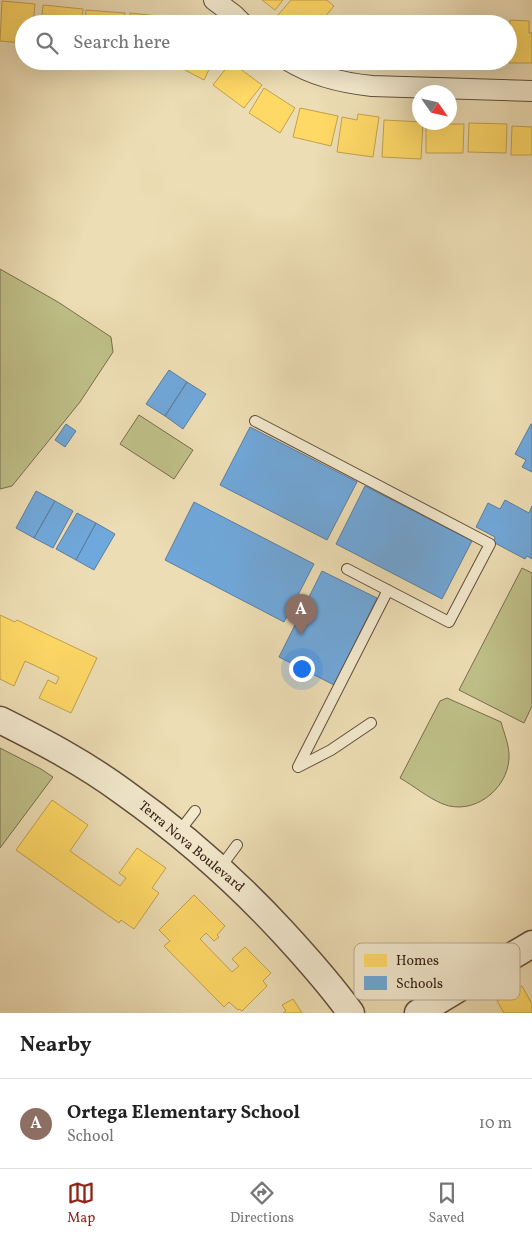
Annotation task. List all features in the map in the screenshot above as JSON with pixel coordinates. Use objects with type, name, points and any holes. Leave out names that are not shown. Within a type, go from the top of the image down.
[{"type":"street","points":[[214,0],[234,15]]},
{"type":"street","points":[[307,70],[321,77],[346,83],[372,86],[532,91]]},
{"type":"street","name":"Terra Nova Boulevard","points":[[0,720],[82,764],[121,790],[178,833],[219,868],[264,911],[295,945],[350,1013]]},
{"type":"street","points":[[520,951],[532,944]]},
{"type":"street","points":[[418,1013],[439,1000]]},
{"type":"lane","points":[[254,421],[490,544],[449,622],[347,569]]},
{"type":"lane","points":[[370,723],[331,750],[298,767],[388,590]]},
{"type":"lane","points":[[178,833],[194,811]]},
{"type":"lane","points":[[219,868],[237,845]]},
{"type":"green space","points":[[0,269],[58,302],[111,337],[113,352],[80,402],[12,486],[0,489]]},
{"type":"green space","points":[[139,415],[193,450],[174,479],[120,444]]},
{"type":"green space","points":[[522,568],[532,573],[532,706],[524,723],[459,690]]},
{"type":"green space","points":[[447,698],[501,722],[509,750],[507,770],[502,781],[486,798],[466,806],[454,807],[443,804],[400,778],[440,701]]},
{"type":"green space","points":[[0,748],[53,777],[0,848]]},
{"type":"building: Homes","points":[[262,0],[283,0],[275,10]]},
{"type":"building: Homes","points":[[291,0],[327,0],[334,6],[326,15],[278,15]]},
{"type":"building: Homes","points":[[2,1],[35,4],[34,15],[15,15],[15,42],[0,41]]},
{"type":"building: Homes","points":[[43,5],[83,9],[82,15],[42,15]]},
{"type":"building: Homes","points":[[86,10],[125,13],[125,15],[85,15]]},
{"type":"building: Homes","points":[[130,13],[148,15],[130,15]]},
{"type":"building: Homes","points":[[517,20],[529,21],[529,33],[532,33],[532,63],[517,63]]},
{"type":"building: Homes","points":[[185,70],[209,70],[204,80]]},
{"type":"building: Homes","points":[[225,70],[242,70],[262,85],[244,108],[213,85]]},
{"type":"building: Homes","points":[[264,88],[295,108],[280,133],[249,113]]},
{"type":"building: Homes","points":[[300,108],[338,116],[331,146],[293,137]]},
{"type":"building: Homes","points":[[358,114],[379,117],[373,157],[337,152],[342,117],[357,120]]},
{"type":"building: Homes","points":[[384,120],[412,121],[412,130],[423,130],[421,159],[382,157]]},
{"type":"building: Homes","points":[[469,123],[507,124],[506,153],[468,152]]},
{"type":"building: Homes","points":[[457,124],[464,124],[463,153],[426,153],[426,130],[457,130]]},
{"type":"building: Homes","points":[[512,126],[532,127],[532,155],[511,155]]},
{"type":"building: Homes","points":[[0,615],[15,622],[17,620],[97,658],[71,713],[39,698],[48,680],[56,684],[59,677],[25,661],[14,686],[0,679]]},
{"type":"building: Homes","points":[[52,800],[88,825],[70,851],[120,886],[126,878],[119,873],[137,848],[166,868],[152,888],[159,893],[134,929],[121,920],[119,923],[16,850]]},
{"type":"building: Homes","points":[[194,895],[225,926],[217,935],[219,937],[214,941],[206,933],[200,939],[232,972],[239,966],[232,959],[245,947],[271,973],[263,981],[267,986],[242,1011],[229,1002],[224,1007],[164,946],[170,941],[159,930]]},
{"type":"building: Homes","points":[[522,986],[532,1004],[532,1013],[504,1013],[497,1001],[520,1000],[520,987]]},
{"type":"building: Homes","points":[[293,999],[302,1013],[283,1013],[286,1011],[282,1005]]},
{"type":"building: Schools","points":[[169,370],[187,382],[165,416],[146,404]]},
{"type":"building: Schools","points":[[187,382],[206,394],[183,429],[165,416]]},
{"type":"building: Schools","points":[[66,424],[76,431],[65,447],[55,440]]},
{"type":"building: Schools","points":[[531,424],[532,472],[522,467],[526,460],[515,454]]},
{"type":"building: Schools","points":[[250,427],[357,482],[327,540],[220,485]]},
{"type":"building: Schools","points":[[365,486],[472,541],[442,599],[336,544]]},
{"type":"building: Schools","points":[[36,491],[55,501],[34,538],[16,528]]},
{"type":"building: Schools","points":[[505,500],[529,513],[532,506],[532,559],[527,556],[525,559],[493,542],[495,537],[476,527],[488,503],[500,509]]},
{"type":"building: Schools","points":[[55,501],[73,511],[53,548],[34,538]]},
{"type":"building: Schools","points":[[194,502],[314,564],[284,622],[165,560]]},
{"type":"building: Schools","points":[[77,513],[96,523],[76,560],[56,549]]},
{"type":"building: Schools","points":[[96,523],[115,534],[94,570],[76,560]]},
{"type":"building: Schools","points":[[322,571],[377,598],[334,685],[279,657]]},
{"type":"place","name":"Ortega Elementary School","points":[[301,635]]}]
